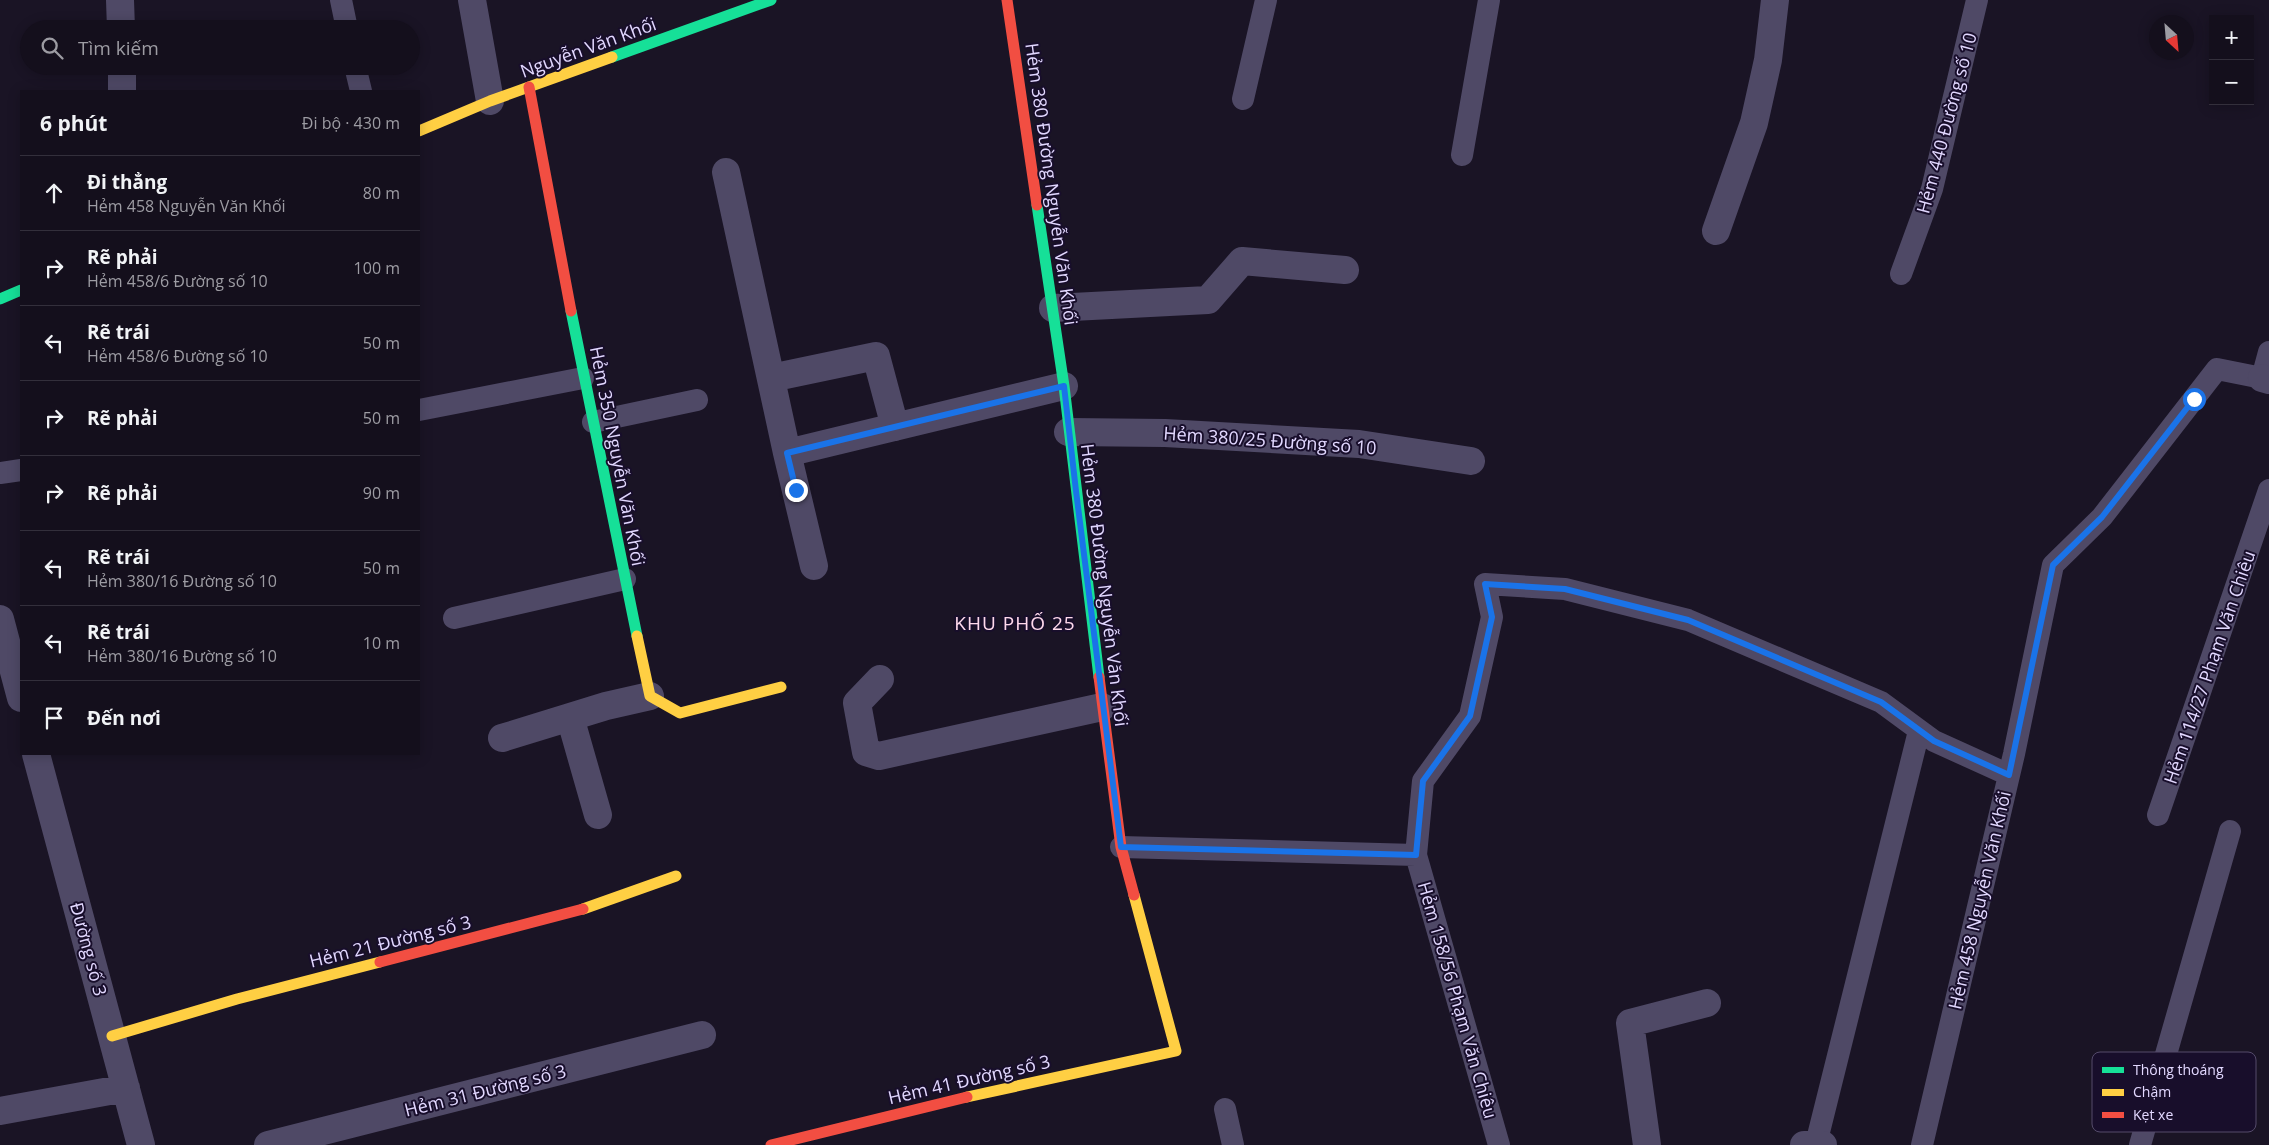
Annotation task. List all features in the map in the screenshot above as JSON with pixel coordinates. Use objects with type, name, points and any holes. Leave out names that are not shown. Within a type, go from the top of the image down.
[{"type":"street","points":[[120,0],[121,20]]},
{"type":"street","points":[[472,0],[490,101]]},
{"type":"street","name":"Nguyễn Văn Khối","points":[[420,130],[490,101],[771,0]]},
{"type":"street","name":"Hẻm 380 Đường Nguyễn Văn Khối","points":[[1007,0],[1064,386],[1102,707],[1121,847],[1176,1051]]},
{"type":"street","points":[[1716,230],[1754,123],[1768,60],[1775,0]]},
{"type":"street","points":[[122,75],[122,90]]},
{"type":"street","name":"Hẻm 350 Nguyễn Văn Khối","points":[[529,87],[583,378],[650,696]]},
{"type":"street","points":[[726,172],[787,453],[814,566]]},
{"type":"street","points":[[1053,308],[1208,300],[1242,261],[1345,270]]},
{"type":"street","points":[[0,299],[20,290]]},
{"type":"street","points":[[771,378],[876,356],[895,426]]},
{"type":"street","points":[[787,453],[1064,386]]},
{"type":"street","name":"Hẻm 380/25 Đường số 10","points":[[1068,432],[1165,433],[1360,444],[1471,461]]},
{"type":"street","points":[[0,619],[20,694]]},
{"type":"street","points":[[880,679],[857,702],[866,752],[879,756],[1102,707]]},
{"type":"street","points":[[502,738],[606,706],[650,696],[680,713],[781,688]]},
{"type":"street","points":[[570,717],[598,814]]},
{"type":"street","name":"Đường số 3","points":[[36,755],[141,1145]]},
{"type":"street","name":"Hẻm 21 Đường số 3","points":[[112,1036],[237,999],[574,912],[676,876]]},
{"type":"street","points":[[1647,1145],[1630,1024],[1707,1003]]},
{"type":"street","name":"Hẻm 31 Đường số 3","points":[[268,1145],[702,1035]]},
{"type":"street","name":"Hẻm 41 Đường số 3","points":[[771,1145],[1030,1082],[1176,1051]]},
{"type":"street","points":[[0,1111],[126,1088]]},
{"type":"lane","points":[[341,0],[345,20]]},
{"type":"lane","points":[[1243,99],[1266,0]]},
{"type":"lane","points":[[1462,155],[1490,0]]},
{"type":"lane","name":"Hẻm 440 Đường số 10","points":[[1900,274],[1932,189],[1977,0]]},
{"type":"lane","points":[[357,75],[361,90]]},
{"type":"lane","name":"Hẻm 458 Nguyễn Văn Khối","points":[[1922,1145],[2009,775],[2053,565],[2102,517],[2217,369],[2267,370]]},
{"type":"lane","points":[[420,410],[583,378]]},
{"type":"lane","points":[[593,422],[697,400]]},
{"type":"lane","points":[[0,473],[20,470]]},
{"type":"lane","name":"Hẻm 114/27 Phạm Văn Chiêu","points":[[2158,815],[2269,490]]},
{"type":"lane","points":[[454,618],[625,579]]},
{"type":"lane","points":[[1121,847],[1416,855],[1423,781],[1470,716],[1492,617],[1485,584],[1565,589],[1688,620],[1881,702],[1934,741],[2009,775]]},
{"type":"lane","points":[[1814,1145],[1919,731]]},
{"type":"lane","points":[[2167,1052],[2230,831]]},
{"type":"lane","name":"Hẻm 158/56 Phạm Văn Chiêu","points":[[1416,855],[1499,1145]]},
{"type":"lane","points":[[1225,1109],[1233,1145]]},
{"type":"lane","points":[[2140,1145],[2144,1132]]},
{"type":"traffic: fast","points":[[612,57],[771,0]]},
{"type":"traffic: fast","points":[[1037,205],[1064,386],[1099,677]]},
{"type":"traffic: fast","points":[[0,299],[20,290]]},
{"type":"traffic: fast","points":[[571,311],[637,636]]},
{"type":"traffic: slow","points":[[420,131],[490,101],[612,57]]},
{"type":"traffic: slow","points":[[637,636],[650,696],[680,713],[781,687]]},
{"type":"traffic: slow","points":[[583,909],[676,876]]},
{"type":"traffic: slow","points":[[967,1097],[1176,1051],[1134,895]]},
{"type":"traffic: slow","points":[[112,1036],[237,999],[380,962]]},
{"type":"traffic: jam","points":[[1007,0],[1037,205]]},
{"type":"traffic: jam","points":[[529,87],[571,311]]},
{"type":"traffic: jam","points":[[1099,677],[1121,847],[1134,895]]},
{"type":"traffic: jam","points":[[380,962],[583,909]]},
{"type":"traffic: jam","points":[[771,1145],[967,1097]]},
{"type":"district","name":"KHU PHỐ 25","points":[[1015,623]]},
{"type":"route","points":[[796,490],[787,453],[1064,386],[1102,707],[1121,847],[1416,855],[1423,781],[1470,716],[1492,617],[1485,584],[1565,589],[1688,620],[1881,702],[1934,741],[2009,775],[2053,565],[2102,517],[2194,399]]}]
